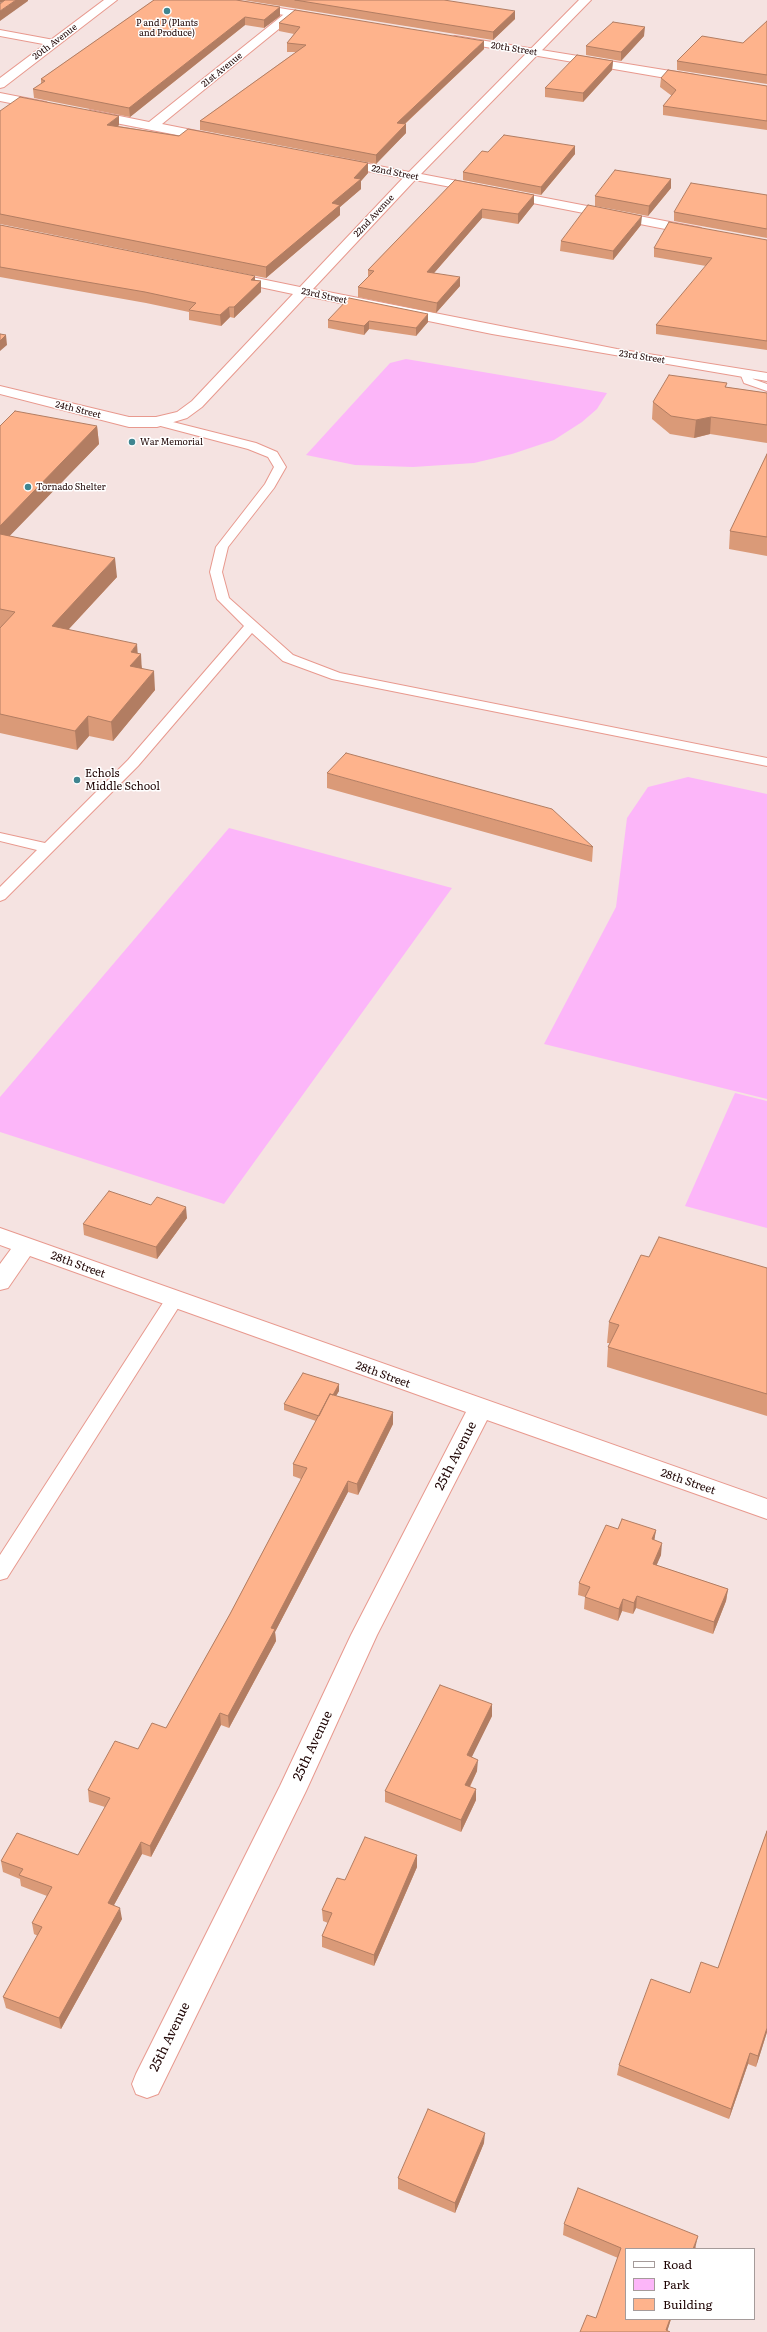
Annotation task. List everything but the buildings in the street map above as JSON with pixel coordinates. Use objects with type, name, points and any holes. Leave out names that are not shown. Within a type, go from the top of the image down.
[{"type":"street","name":"20th Avenue","points":[[0,84],[111,0]]},
{"type":"street","points":[[213,0],[331,20]]},
{"type":"street","name":"22nd Avenue","points":[[157,422],[182,415],[197,404],[412,176],[585,0]]},
{"type":"street","name":"21st Avenue","points":[[152,126],[292,14]]},
{"type":"street","name":"20th Street","points":[[446,38],[705,80]]},
{"type":"street","points":[[0,97],[61,109]]},
{"type":"street","points":[[77,112],[222,140]]},
{"type":"street","name":"22nd Street","points":[[324,159],[709,233]]},
{"type":"street","name":"23rd Street","points":[[219,274],[492,330],[746,374],[767,376]]},
{"type":"street","name":"24th Street","points":[[0,390],[129,422],[157,422]]},
{"type":"street","name":"28th Street","points":[[0,1236],[480,1410],[767,1509]]},
{"type":"street","points":[[0,1282],[25,1245]]},
{"type":"street","name":"25th Avenue","points":[[147,2084],[292,1792],[364,1635],[480,1410]]},
{"type":"lane","points":[[0,34],[54,43]]},
{"type":"lane","points":[[746,374],[748,381],[767,388]]},
{"type":"lane","points":[[157,422],[252,446],[273,455],[280,467],[270,485],[222,548],[216,572],[223,599],[288,658],[311,668],[337,676],[767,762]]},
{"type":"lane","points":[[0,896],[133,763],[251,626]]},
{"type":"lane","points":[[0,837],[48,848]]},
{"type":"lane","points":[[0,1572],[174,1300]]},
{"type":"green space","points":[[406,359],[607,393],[597,409],[582,422],[554,440],[512,454],[474,463],[413,467],[355,465],[306,455],[390,363]]},
{"type":"green space","points":[[688,777],[767,794],[767,1099],[544,1044],[616,907],[627,818],[648,787]]},
{"type":"green space","points":[[229,828],[452,888],[224,1204],[0,1132],[0,1097]]},
{"type":"green space","points":[[735,1093],[767,1101],[767,1228],[685,1206]]},
{"type":"place","name":"P and P (Plants and Produce)","points":[[167,11]]},
{"type":"place","name":"War Memorial","points":[[132,442]]},
{"type":"place","name":"Tornado Shelter","points":[[28,487]]},
{"type":"place","name":"Echols Middle School","points":[[77,780]]}]
